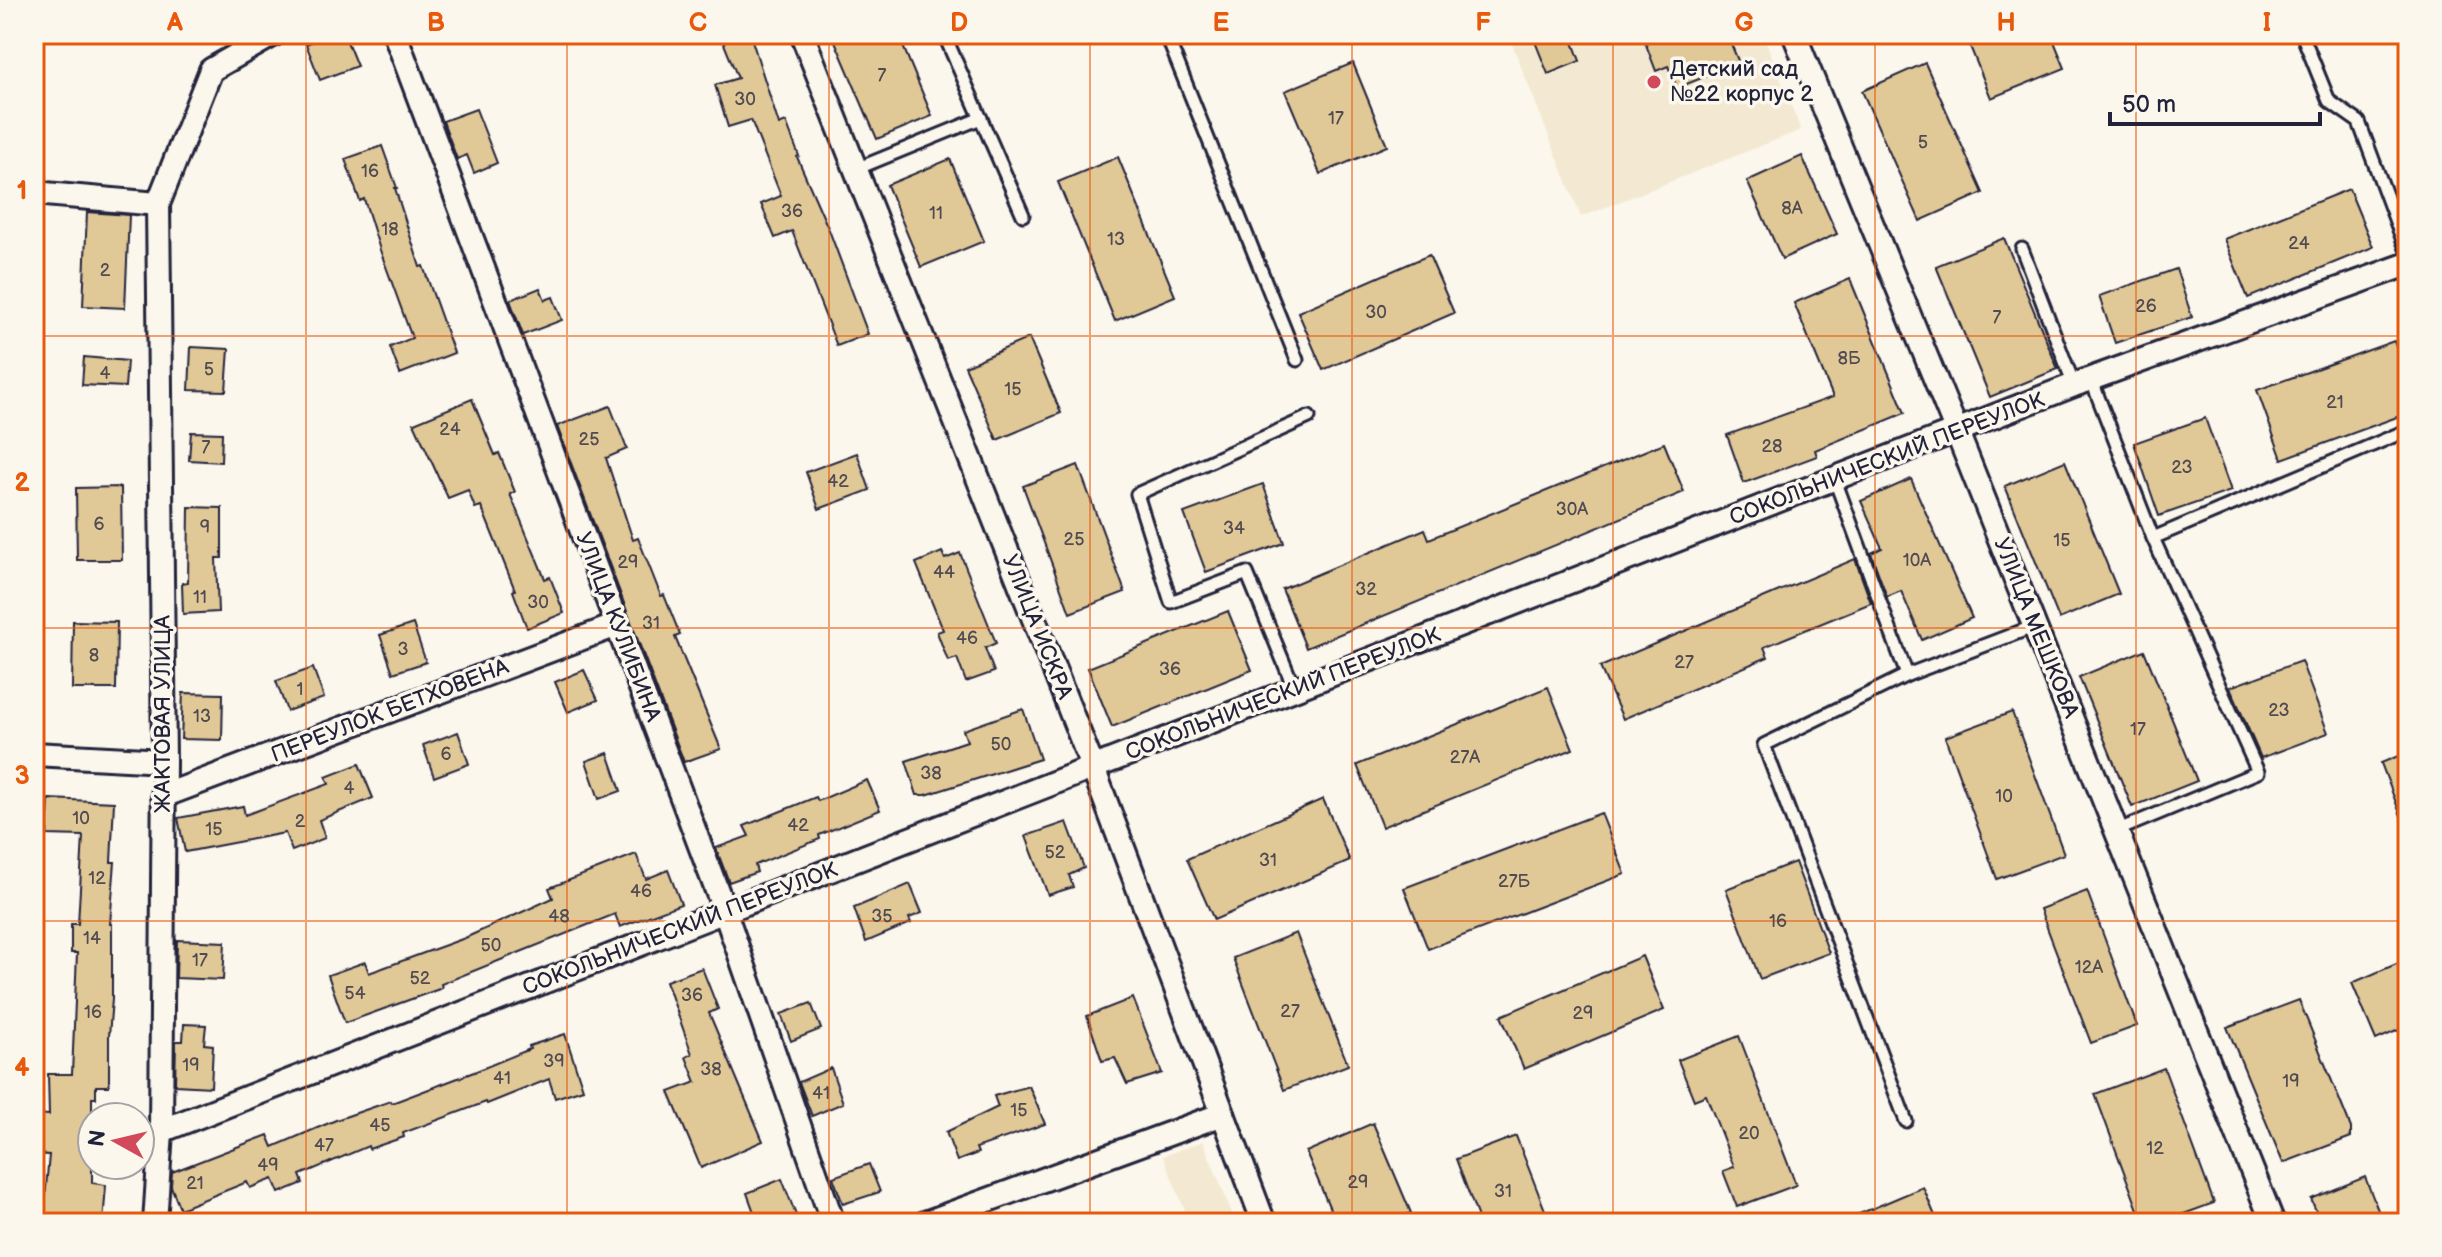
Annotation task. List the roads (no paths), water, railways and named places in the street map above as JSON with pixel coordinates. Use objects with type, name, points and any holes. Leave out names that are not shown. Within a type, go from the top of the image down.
[{"type":"street","points":[[34,193],[158,204],[211,70],[274,34]]},
{"type":"street","name":"УЛИЦА КУЛИБИНА","points":[[395,34],[725,912],[833,1223]]},
{"type":"street","name":"УЛИЦА ИСКРА","points":[[802,34],[1093,768],[1264,1223]]},
{"type":"street","name":"УЛИЦА МЕШКОВА","points":[[1794,34],[1957,432],[2273,1223]]},
{"type":"street","name":"ЖАКТОВАЯ УЛИЦА","points":[[155,1223],[161,1131],[164,761],[158,204]]},
{"type":"street","name":"СОКОЛЬНИЧЕСКИЙ ПЕРЕУЛОК","points":[[161,1131],[2083,382],[2408,264]]},
{"type":"street","name":"ПЕРЕУЛОК БЕТХОВЕНА","points":[[163,796],[617,625]]},
{"type":"street","points":[[34,754],[164,761]]},
{"type":"street","points":[[925,1223],[948,1219],[1223,1114]]},
{"type":"lane","points":[[944,34],[1023,215]]},
{"type":"lane","points":[[1166,34],[1297,360]]},
{"type":"lane","points":[[2302,34],[2329,101],[2359,122],[2408,254]]},
{"type":"lane","points":[[856,169],[981,118]]},
{"type":"lane","points":[[2022,249],[2258,772],[2116,831]]},
{"type":"lane","points":[[1295,690],[1247,573],[1171,602],[1137,494],[1309,417]]},
{"type":"lane","points":[[2153,538],[2408,430]]},
{"type":"lane","points":[[1835,480],[1907,675]]},
{"type":"lane","points":[[1906,1121],[1764,745],[1907,675],[2035,626]]},
{"type":"place","name":"Детский сад №22 корпус 2","points":[[1654,82]]}]
